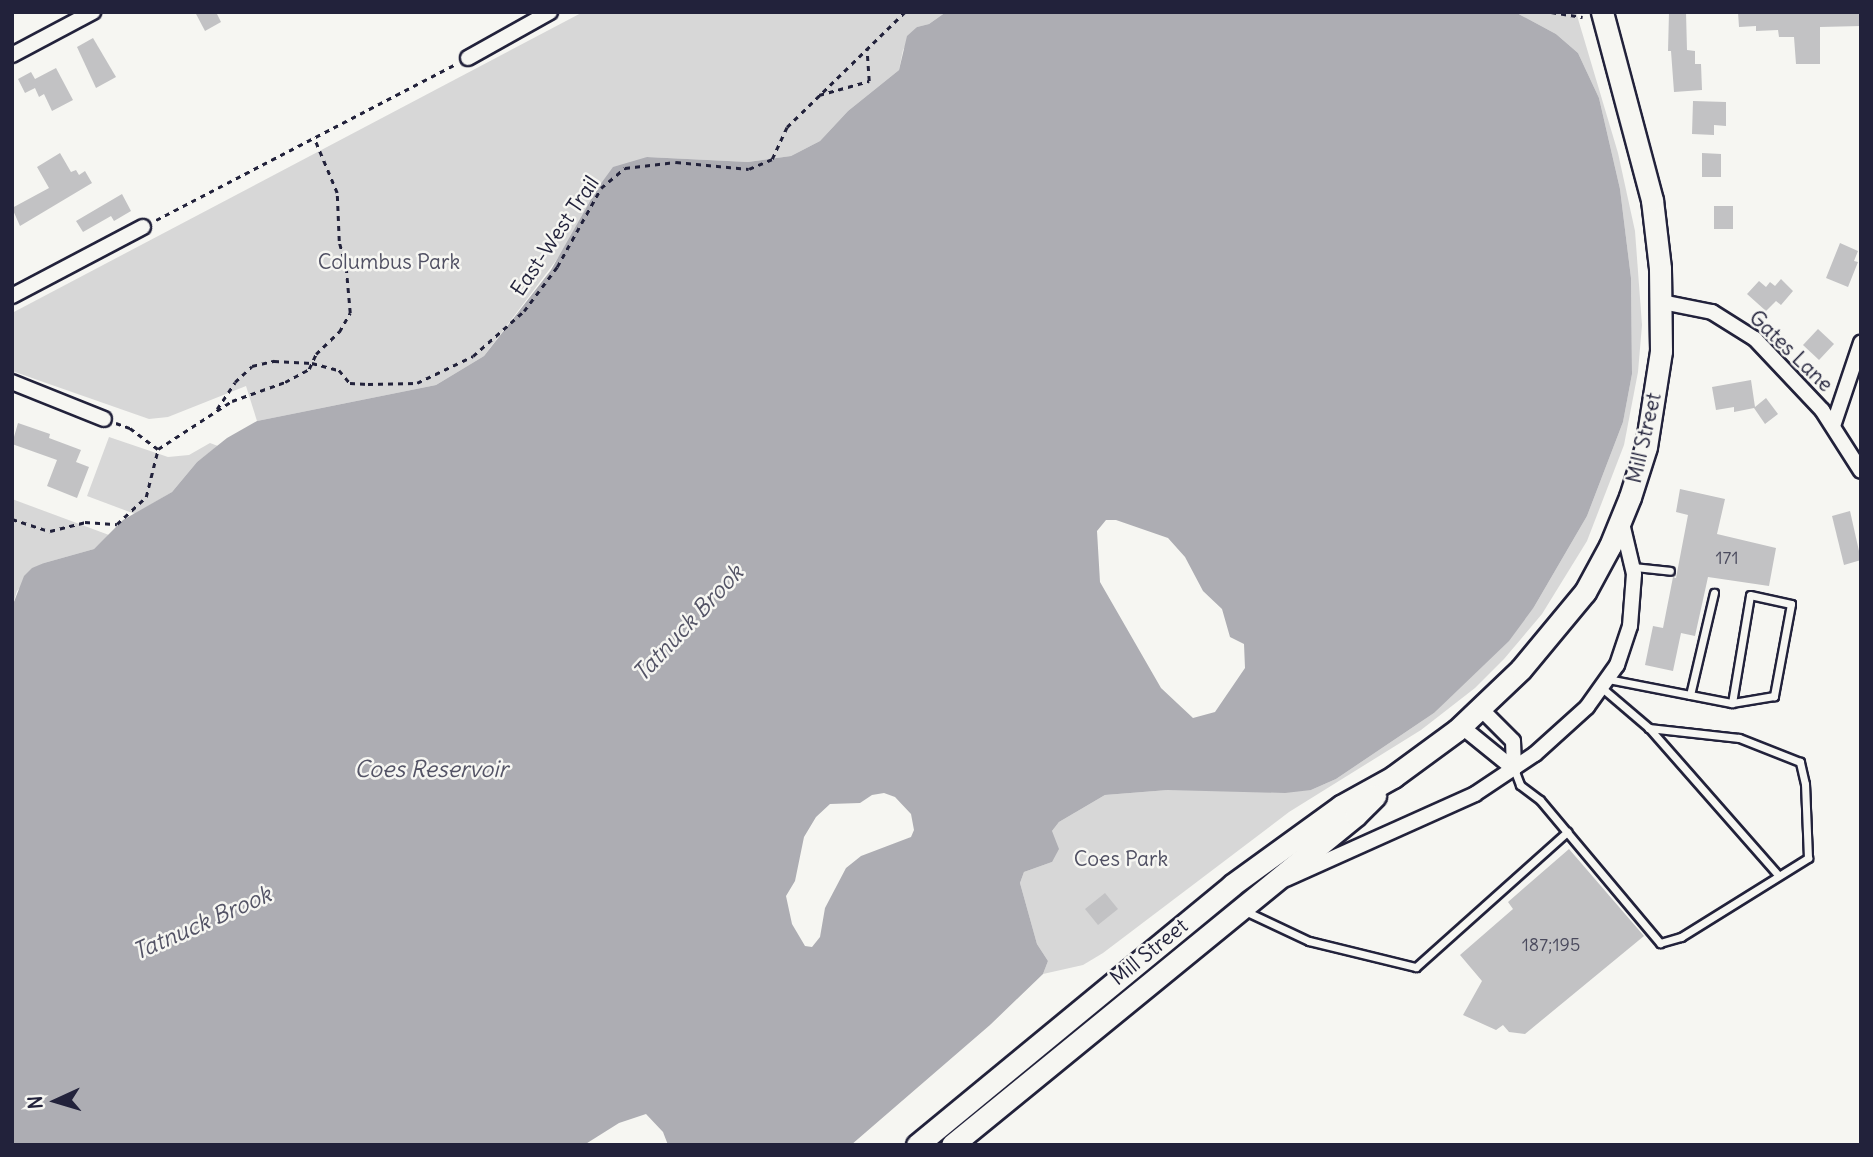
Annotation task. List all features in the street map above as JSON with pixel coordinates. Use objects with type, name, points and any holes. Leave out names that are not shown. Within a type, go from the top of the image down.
[{"type":"main road","name":"Mill Street","points":[[917,1145],[1232,885],[1341,806],[1393,777],[1461,726],[1530,660],[1585,592],[1621,519],[1646,447],[1655,400],[1662,302],[1652,201],[1592,15]]},
{"type":"main road","name":"Mill Street","points":[[952,1145],[1356,815],[1393,777]]},
{"type":"street","points":[[12,55],[93,12]]},
{"type":"street","points":[[468,58],[550,12]]},
{"type":"street","points":[[12,296],[143,226]]},
{"type":"street","name":"Gates Lane","points":[[1662,302],[1699,308],[1735,324],[1755,339],[1822,410],[1861,471]]},
{"type":"street","points":[[1832,426],[1861,343]]},
{"type":"street","points":[[12,382],[104,419]]},
{"type":"street","points":[[1260,891],[1455,804],[1514,769],[1587,707],[1605,683],[1625,646],[1630,626],[1634,567],[1621,519]]},
{"type":"street","points":[[1480,708],[1513,741],[1514,769]]},
{"type":"street","points":[[1461,726],[1514,769]]},
{"type":"lane","points":[[1634,567],[1670,571]]},
{"type":"lane","points":[[1690,695],[1714,593]]},
{"type":"lane","points":[[1605,683],[1732,703],[1774,696],[1791,604],[1750,595],[1732,703]]},
{"type":"lane","points":[[1605,683],[1649,728],[1778,876]]},
{"type":"lane","points":[[1514,769],[1520,785],[1540,800],[1660,943],[1681,937],[1808,858],[1805,784],[1800,762],[1739,738],[1649,728]]},
{"type":"lane","points":[[1240,908],[1309,941],[1416,967],[1567,832]]},
{"type":"path","name":"East-West Trail","points":[[217,409],[235,382],[252,366],[274,361],[312,363],[339,370],[350,383],[417,383],[474,356],[524,311],[557,267],[601,188],[625,168],[676,162],[748,169],[772,159],[787,127],[905,12]]},
{"type":"path","points":[[1552,12],[1592,15]]},
{"type":"path","points":[[819,95],[869,81],[867,49]]},
{"type":"path","points":[[143,226],[468,58]]},
{"type":"path","points":[[12,519],[50,531],[85,522],[117,524],[146,497],[158,449],[217,409],[285,382],[309,369],[350,313],[346,268],[339,241],[337,193],[314,138]]},
{"type":"path","points":[[104,419],[130,428],[158,449]]},
{"type":"green space","name":"Columbus Park","points":[[583,12],[946,12],[929,24],[917,27],[903,50],[899,70],[848,111],[820,141],[791,156],[748,162],[647,157],[567,246],[484,356],[436,385],[257,421],[246,386],[168,417],[149,419],[12,371],[12,313]]},
{"type":"green space","name":"Coes Park","points":[[1515,12],[1576,12],[1618,153],[1635,231],[1642,325],[1638,372],[1624,445],[1587,541],[1542,614],[1475,688],[1421,730],[1289,812],[1103,953],[1083,965],[1043,974],[1048,961],[1037,944],[1020,883],[1024,872],[1052,862],[1052,831],[1059,822],[1105,795],[1168,790],[1311,790],[1336,779],[1434,713],[1534,607],[1587,516],[1623,422],[1632,374],[1631,278],[1620,189],[1599,98],[1578,53],[1556,34]]},
{"type":"green space","points":[[109,437],[168,457],[189,455],[210,443],[218,446],[197,462],[172,492],[135,514],[87,496]]},
{"type":"green space","points":[[12,499],[109,535],[94,549],[44,563],[17,591],[12,607]]},
{"type":"water","name":"Coes Reservoir","points":[[946,12],[1515,12],[1556,34],[1578,53],[1599,98],[1620,189],[1631,278],[1632,374],[1623,422],[1587,516],[1534,607],[1509,641],[1434,713],[1336,779],[1311,790],[1285,793],[1168,790],[1105,795],[1059,822],[1052,831],[1059,849],[1052,862],[1024,872],[1020,883],[1037,944],[1048,961],[1043,974],[990,1025],[851,1145],[668,1145],[663,1132],[646,1114],[619,1123],[584,1145],[12,1145],[12,607],[24,576],[32,568],[44,563],[94,549],[123,520],[172,492],[197,462],[227,438],[257,421],[436,385],[484,356],[551,270],[597,189],[613,167],[647,157],[748,162],[791,156],[820,141],[848,111],[899,70],[907,36],[917,27],[929,24]],"holes":[[[1106,520],[1116,520],[1168,538],[1185,557],[1203,591],[1222,609],[1230,637],[1244,644],[1245,668],[1215,712],[1193,718],[1161,688],[1100,582],[1097,531]],[[884,793],[895,797],[911,814],[914,830],[911,837],[861,856],[846,868],[825,908],[820,937],[812,947],[805,946],[792,924],[786,896],[795,881],[804,837],[816,817],[830,804],[860,803],[872,795]]]},
{"type":"building","points":[[195,12],[216,12],[221,22],[205,31]]},
{"type":"building","points":[[1669,12],[1686,12],[1687,50],[1695,51],[1695,64],[1701,64],[1702,90],[1674,92],[1671,51],[1668,51]]},
{"type":"building","points":[[1738,12],[1861,12],[1861,26],[1820,27],[1820,64],[1796,64],[1794,37],[1779,37],[1778,30],[1756,31],[1756,26],[1739,27]]},
{"type":"building","points":[[93,38],[116,77],[96,88],[77,47]]},
{"type":"building","points":[[56,68],[73,100],[52,111],[44,94],[39,97],[35,88],[25,93],[18,79],[31,72],[35,79]]},
{"type":"building","points":[[1693,101],[1726,102],[1726,126],[1714,125],[1714,135],[1692,134]]},
{"type":"building","points":[[60,153],[71,172],[76,170],[79,175],[85,171],[92,183],[20,226],[12,208],[49,188],[37,167]]},
{"type":"building","points":[[1702,153],[1721,154],[1721,177],[1702,177]]},
{"type":"building","points":[[122,194],[131,211],[114,221],[111,216],[83,232],[76,221]]},
{"type":"building","points":[[1714,206],[1733,206],[1733,229],[1714,229]]},
{"type":"building","points":[[1840,243],[1858,251],[1854,261],[1858,262],[1848,287],[1826,278]]},
{"type":"building","points":[[1781,279],[1793,291],[1781,305],[1776,301],[1766,311],[1747,294],[1759,281],[1766,287],[1770,282],[1775,286]]},
{"type":"building","points":[[1818,329],[1834,344],[1819,360],[1803,345]]},
{"type":"building","points":[[1751,380],[1755,407],[1766,398],[1778,414],[1765,424],[1754,408],[1734,412],[1734,407],[1716,410],[1712,387]]},
{"type":"building","points":[[18,423],[50,434],[49,438],[81,450],[76,462],[89,467],[77,498],[47,486],[57,460],[12,444]]},
{"type":"building","points":[[1680,489],[1725,499],[1717,534],[1776,548],[1769,586],[1708,577],[1695,636],[1681,633],[1673,671],[1645,665],[1653,626],[1663,628],[1673,577],[1676,578],[1688,515],[1676,512]]},
{"type":"building","points":[[1850,511],[1861,560],[1844,565],[1832,516]]},
{"type":"building","points":[[1569,849],[1644,936],[1525,1034],[1509,1032],[1503,1025],[1496,1030],[1463,1015],[1482,981],[1460,955],[1513,909],[1508,902]]},
{"type":"building","points":[[1105,893],[1118,909],[1098,925],[1085,909]]},
{"type":"water label","name":"Tatnuck Brook","points":[[688,623]]},
{"type":"water label","name":"Tatnuck Brook","points":[[202,923]]}]
